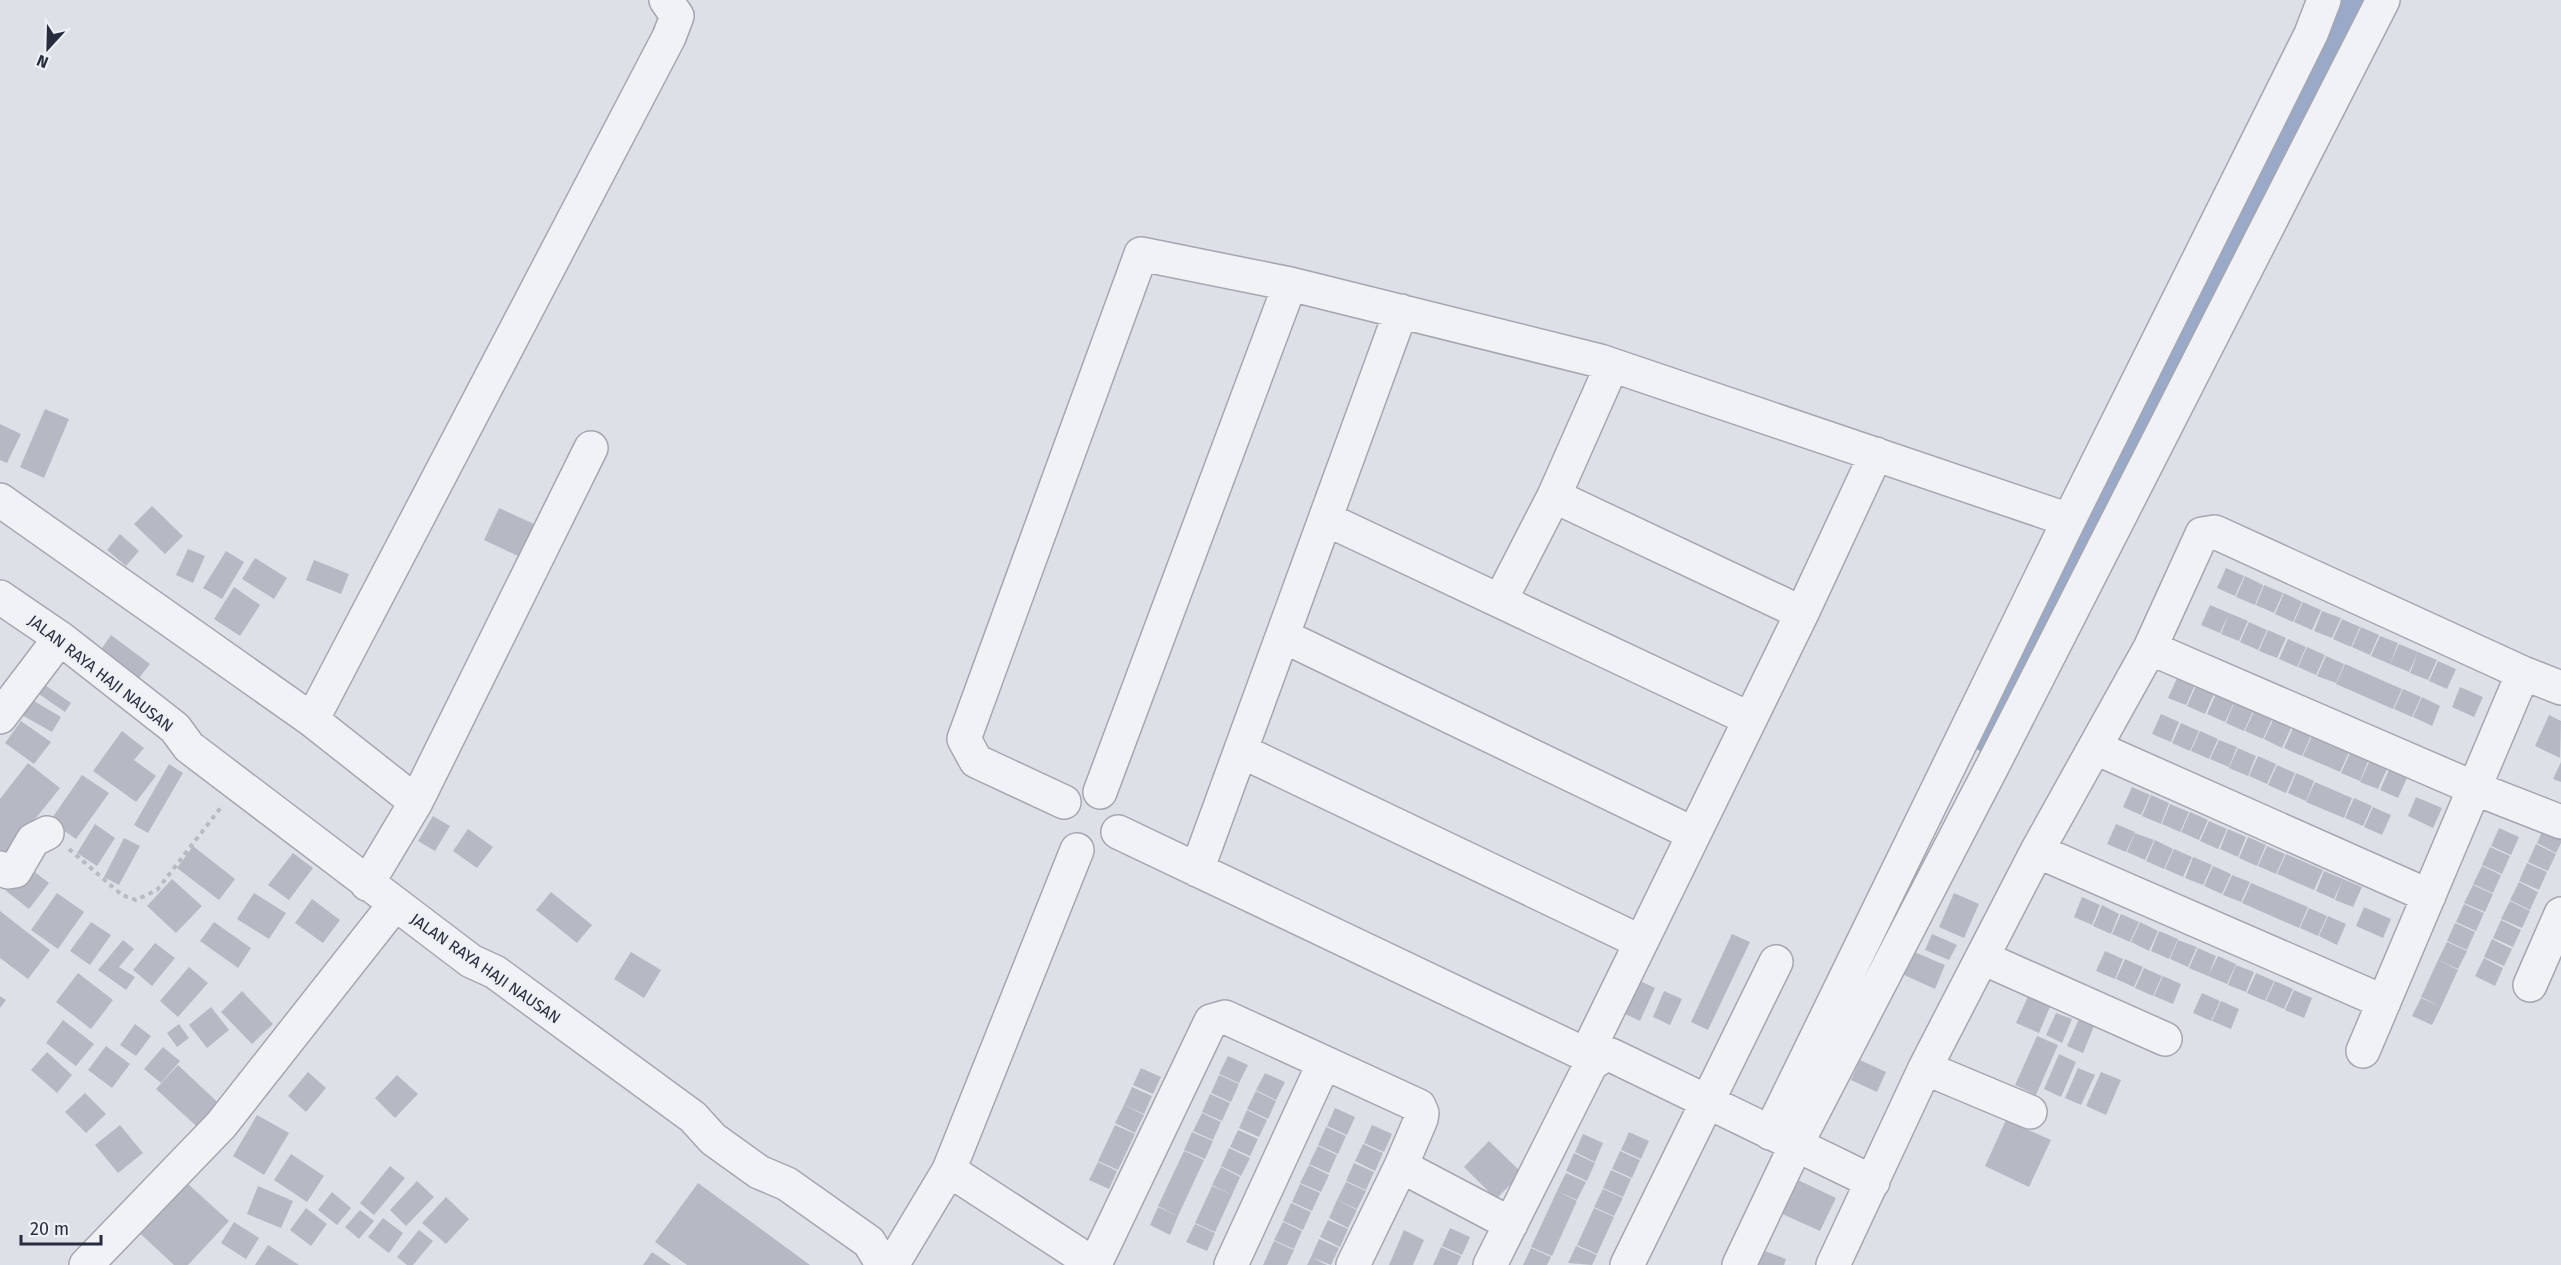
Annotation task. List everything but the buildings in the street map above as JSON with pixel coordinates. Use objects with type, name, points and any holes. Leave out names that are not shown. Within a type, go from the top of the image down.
[{"type":"street","points":[[312,720],[669,37],[676,16],[666,0]]},
{"type":"street","points":[[1739,1265],[1783,1139],[2069,520],[2312,34],[2324,0]]},
{"type":"street","points":[[1783,1139],[2000,753],[2383,0]]},
{"type":"street","points":[[1064,802],[976,761],[964,739],[1141,255],[1290,284],[1612,364],[2069,520]]},
{"type":"street","points":[[1100,792],[1290,284]]},
{"type":"street","points":[[1197,870],[1401,311]]},
{"type":"street","points":[[1500,601],[1554,496],[1612,364]]},
{"type":"street","points":[[367,884],[416,802],[591,448]]},
{"type":"street","points":[[1490,1265],[1591,1064],[1641,942],[1802,613],[1876,454]]},
{"type":"street","points":[[1554,496],[1802,613]]},
{"type":"street","points":[[0,500],[312,720],[416,802]]},
{"type":"street","points":[[1326,519],[1750,718]]},
{"type":"street","points":[[1833,1265],[1925,1068],[2037,851],[2150,648],[2202,534],[2215,532],[2523,673],[2561,688]]},
{"type":"street","name":"JALAN RAYA HAJI NAUSAN","points":[[0,597],[60,638],[175,728],[189,747],[471,962],[495,972],[693,1117],[713,1139],[759,1172],[788,1184],[869,1242],[878,1257],[891,1265]]},
{"type":"street","points":[[1283,636],[1694,834]]},
{"type":"street","points":[[0,717],[60,638]]},
{"type":"street","points":[[2150,648],[2474,788],[2561,822]]},
{"type":"street","points":[[2363,1051],[2523,673]]},
{"type":"street","points":[[2096,748],[2429,896]]},
{"type":"street","points":[[1241,751],[1641,942]]},
{"type":"street","points":[[1080,791],[1100,792],[1108,797],[1119,813],[1118,832],[1106,847],[1096,851],[1077,850],[1069,845],[1058,829],[1059,810],[1064,802],[1080,791]]},
{"type":"street","points":[[1118,832],[1592,1058],[1611,1055],[1872,1182]]},
{"type":"street","points":[[0,868],[12,873],[15,871],[33,840],[47,833]]},
{"type":"street","points":[[891,1265],[949,1170],[1077,850]]},
{"type":"street","points":[[2037,851],[2384,1002]]},
{"type":"street","points":[[86,1265],[221,1125],[395,904]]},
{"type":"street","points":[[2530,985],[2561,914]]},
{"type":"street","points":[[1983,958],[2165,1039]]},
{"type":"street","points":[[1627,1265],[1776,962]]},
{"type":"street","points":[[949,1170],[1095,1265],[1211,1020],[1225,1017],[1419,1106],[1422,1113],[1421,1119],[1353,1265]]},
{"type":"street","points":[[1231,1265],[1324,1063]]},
{"type":"street","points":[[1925,1068],[2030,1112]]},
{"type":"street","points":[[1401,1166],[1511,1224]]},
{"type":"path","points":[[47,833],[86,862],[122,895],[136,900],[157,890],[225,803]]},
{"type":"waterway","points":[[1993,731],[2357,0]]}]
